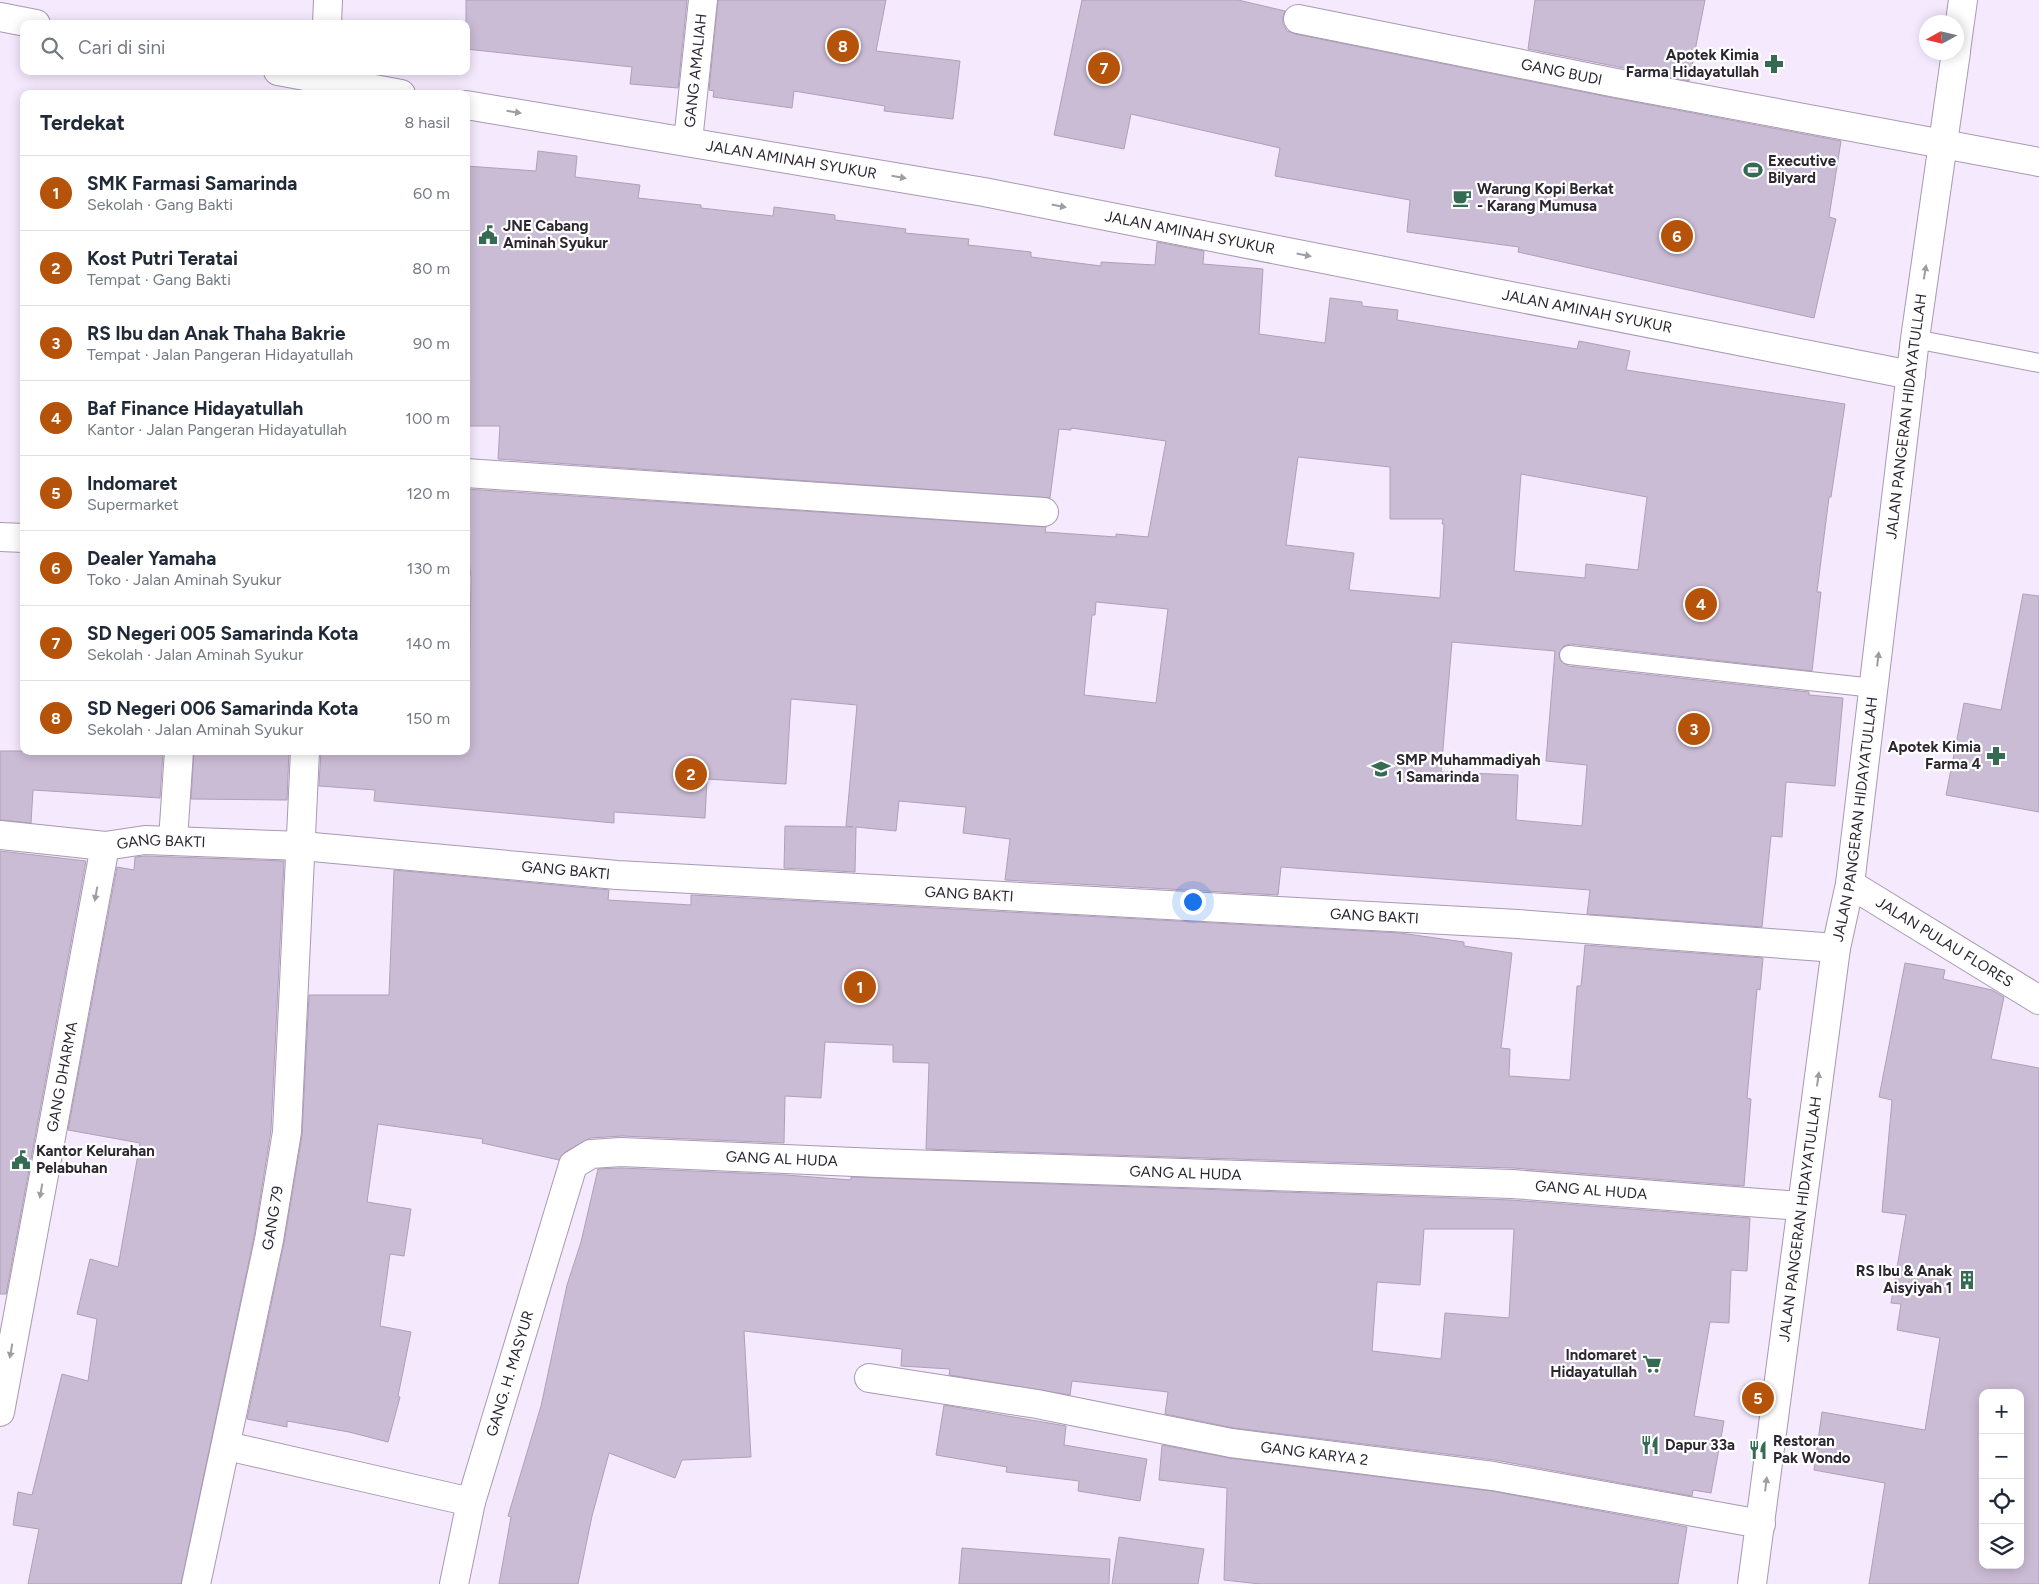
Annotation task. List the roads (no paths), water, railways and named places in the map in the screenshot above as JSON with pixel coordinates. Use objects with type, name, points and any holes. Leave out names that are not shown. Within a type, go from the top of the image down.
[{"type":"street","points":[[327,20],[328,0]]},
{"type":"street","name":"GANG AMALIAH","points":[[688,141],[703,0]]},
{"type":"street","name":"JALAN PANGERAN HIDAYATULLAH","points":[[1961,15],[1963,0]]},
{"type":"street","points":[[0,17],[20,21]]},
{"type":"street","name":"GANG BUDI","points":[[1298,19],[1611,82],[2039,162]]},
{"type":"street","name":"JALAN PANGERAN HIDAYATULLAH","points":[[1752,1584],[1800,1206],[1836,948],[1850,884],[1915,338],[1955,60]]},
{"type":"street","points":[[324,76],[379,90]]},
{"type":"street","name":"JALAN AMINAH SYUKUR","points":[[470,105],[984,192],[1911,375]]},
{"type":"street","points":[[470,473],[1044,512]]},
{"type":"street","points":[[0,537],[20,538]]},
{"type":"street","points":[[173,840],[179,755]]},
{"type":"street","name":"GANG 79","points":[[196,1584],[227,1446],[269,1240],[287,1132],[305,755]]},
{"type":"street","points":[[0,835],[105,846]]},
{"type":"street","name":"GANG BAKTI","points":[[105,846],[145,840],[302,846],[617,875],[1518,924],[1836,948]]},
{"type":"street","name":"GANG DHARMA","points":[[0,1412],[105,846]]},
{"type":"street","name":"JALAN PULAU FLORES","points":[[1850,884],[2039,1000]]},
{"type":"street","name":"GANG AL HUDA","points":[[573,1165],[591,1154],[620,1152],[897,1164],[1512,1184],[1800,1206]]},
{"type":"street","name":"GANG. H. MASYUR","points":[[454,1584],[471,1502],[573,1165]]},
{"type":"street","name":"GANG KARYA 2","points":[[869,1378],[1037,1404],[1231,1443],[1493,1476],[1761,1524]]},
{"type":"street","points":[[227,1446],[471,1502]]},
{"type":"lane","points":[[1915,338],[2039,363]]},
{"type":"lane","points":[[1569,655],[1874,688]]},
{"type":"place","name":"SD Negeri 006 Samarinda Kota","points":[[843,46]]},
{"type":"place","name":"Apotek Kimia Farma Hidayatullah","points":[[1774,64]]},
{"type":"place","name":"SD Negeri 005 Samarinda Kota","points":[[1104,68]]},
{"type":"place","name":"Executive Bilyard","points":[[1753,170]]},
{"type":"place","name":"Warung Kopi Berkat - Karang Mumusa","points":[[1462,198]]},
{"type":"place","name":"JNE Cabang Aminah Syukur","points":[[488,235]]},
{"type":"place","name":"Dealer Yamaha","points":[[1677,236]]},
{"type":"place","name":"Baf Finance Hidayatullah","points":[[1701,604]]},
{"type":"place","name":"RS Ibu dan Anak Thaha Bakrie","points":[[1694,729]]},
{"type":"place","name":"Apotek Kimia Farma 4","points":[[1996,756]]},
{"type":"place","name":"SMP Muhammadiyah 1 Samarinda","points":[[1381,769]]},
{"type":"place","name":"Kost Putri Teratai","points":[[691,774]]},
{"type":"place","name":"SMK Farmasi Samarinda","points":[[860,987]]},
{"type":"place","name":"Kantor Kelurahan Pelabuhan","points":[[21,1160]]},
{"type":"place","name":"RS Ibu & Anak Aisyiyah 1","points":[[1967,1280]]},
{"type":"place","name":"Indomaret Hidayatullah","points":[[1652,1364]]},
{"type":"place","name":"Indomaret","points":[[1758,1398]]},
{"type":"place","name":"Dapur 33a","points":[[1650,1445]]},
{"type":"place","name":"Restoran Pak Wondo","points":[[1758,1450]]}]
